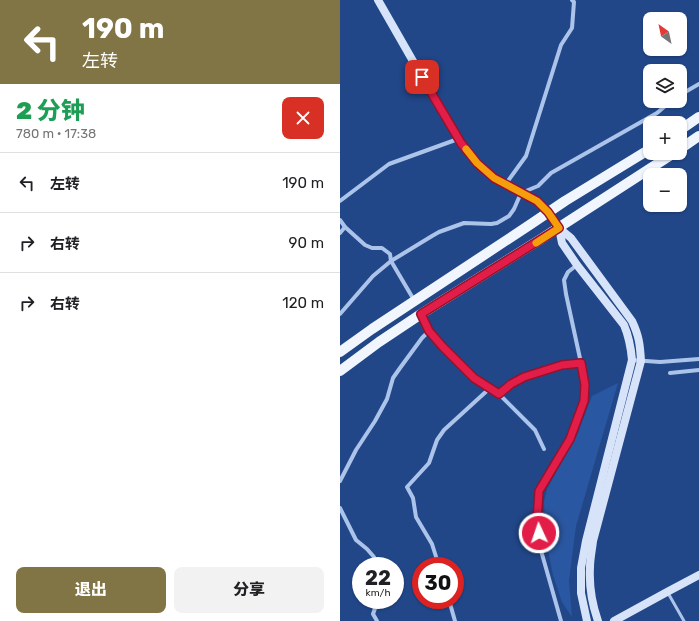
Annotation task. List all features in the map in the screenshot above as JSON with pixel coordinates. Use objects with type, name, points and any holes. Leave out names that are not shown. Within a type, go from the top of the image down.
[{"type":"main road","points":[[378,0],[458,139],[477,163],[494,178],[537,201],[548,212],[559,228],[571,238],[632,321],[636,330],[640,342],[641,361],[593,541],[590,566],[591,587],[594,608],[598,621]]},
{"type":"main road","points":[[687,126],[699,118]]},
{"type":"main road","points":[[687,144],[699,136]]},
{"type":"main road","points":[[340,352],[372,329],[548,212],[643,153]]},
{"type":"main road","points":[[340,371],[379,342],[421,314],[559,228],[663,160]]},
{"type":"main road","points":[[559,228],[562,243],[577,265],[624,325],[631,345],[632,360],[586,541],[581,568],[581,593],[586,621]]},
{"type":"main road","points":[[614,621],[699,575]]},
{"type":"street","points":[[505,185],[526,156],[561,45],[572,28],[574,2],[572,0]]},
{"type":"street","points":[[687,91],[699,84]]},
{"type":"street","points":[[340,314],[373,276],[391,260],[432,236],[464,223],[497,223],[509,216],[521,193],[538,186],[551,173],[657,113],[663,108]]},
{"type":"street","points":[[340,201],[389,164],[458,139]]},
{"type":"street","points":[[340,220],[345,227],[366,245],[372,248],[382,248],[390,254],[391,260],[414,301]]},
{"type":"street","points":[[340,233],[345,227]]},
{"type":"street","points":[[561,621],[540,547],[537,520],[539,491],[570,439],[584,401],[585,385],[564,280],[568,272],[577,265]]},
{"type":"street","points":[[421,314],[429,331],[443,347],[474,378],[499,394],[536,430],[544,449]]},
{"type":"street","points":[[340,481],[356,450],[387,399],[393,378],[422,338],[429,331]]},
{"type":"street","points":[[632,360],[660,362],[699,359]]},
{"type":"street","points":[[499,394],[511,384],[524,377],[562,365],[581,363]]},
{"type":"street","points":[[670,373],[699,370]]},
{"type":"street","points":[[436,557],[432,544],[416,517],[413,498],[407,487],[429,463],[437,440],[444,430],[490,388]]},
{"type":"street","points":[[340,508],[356,540],[367,548],[374,557]]},
{"type":"street","points":[[375,609],[373,614],[377,621]]},
{"type":"street","points":[[452,609],[455,621]]},
{"type":"lane","points":[[667,592],[684,621]]},
{"type":"shaded area","points":[[618,383],[576,526],[569,581],[572,617],[562,602],[553,575],[546,540],[544,502],[547,489],[578,433],[592,396]]},
{"type":"slow traffic","points":[[466,149],[477,163],[494,178],[537,201],[548,212],[559,228],[536,243]]},
{"type":"route","points":[[422,77],[461,143],[477,163],[494,178],[505,185],[537,201],[548,212],[559,228],[421,314],[429,331],[443,347],[474,378],[499,394],[511,384],[524,377],[562,365],[581,363],[585,385],[584,401],[570,439],[539,491],[537,520],[539,533]]}]
